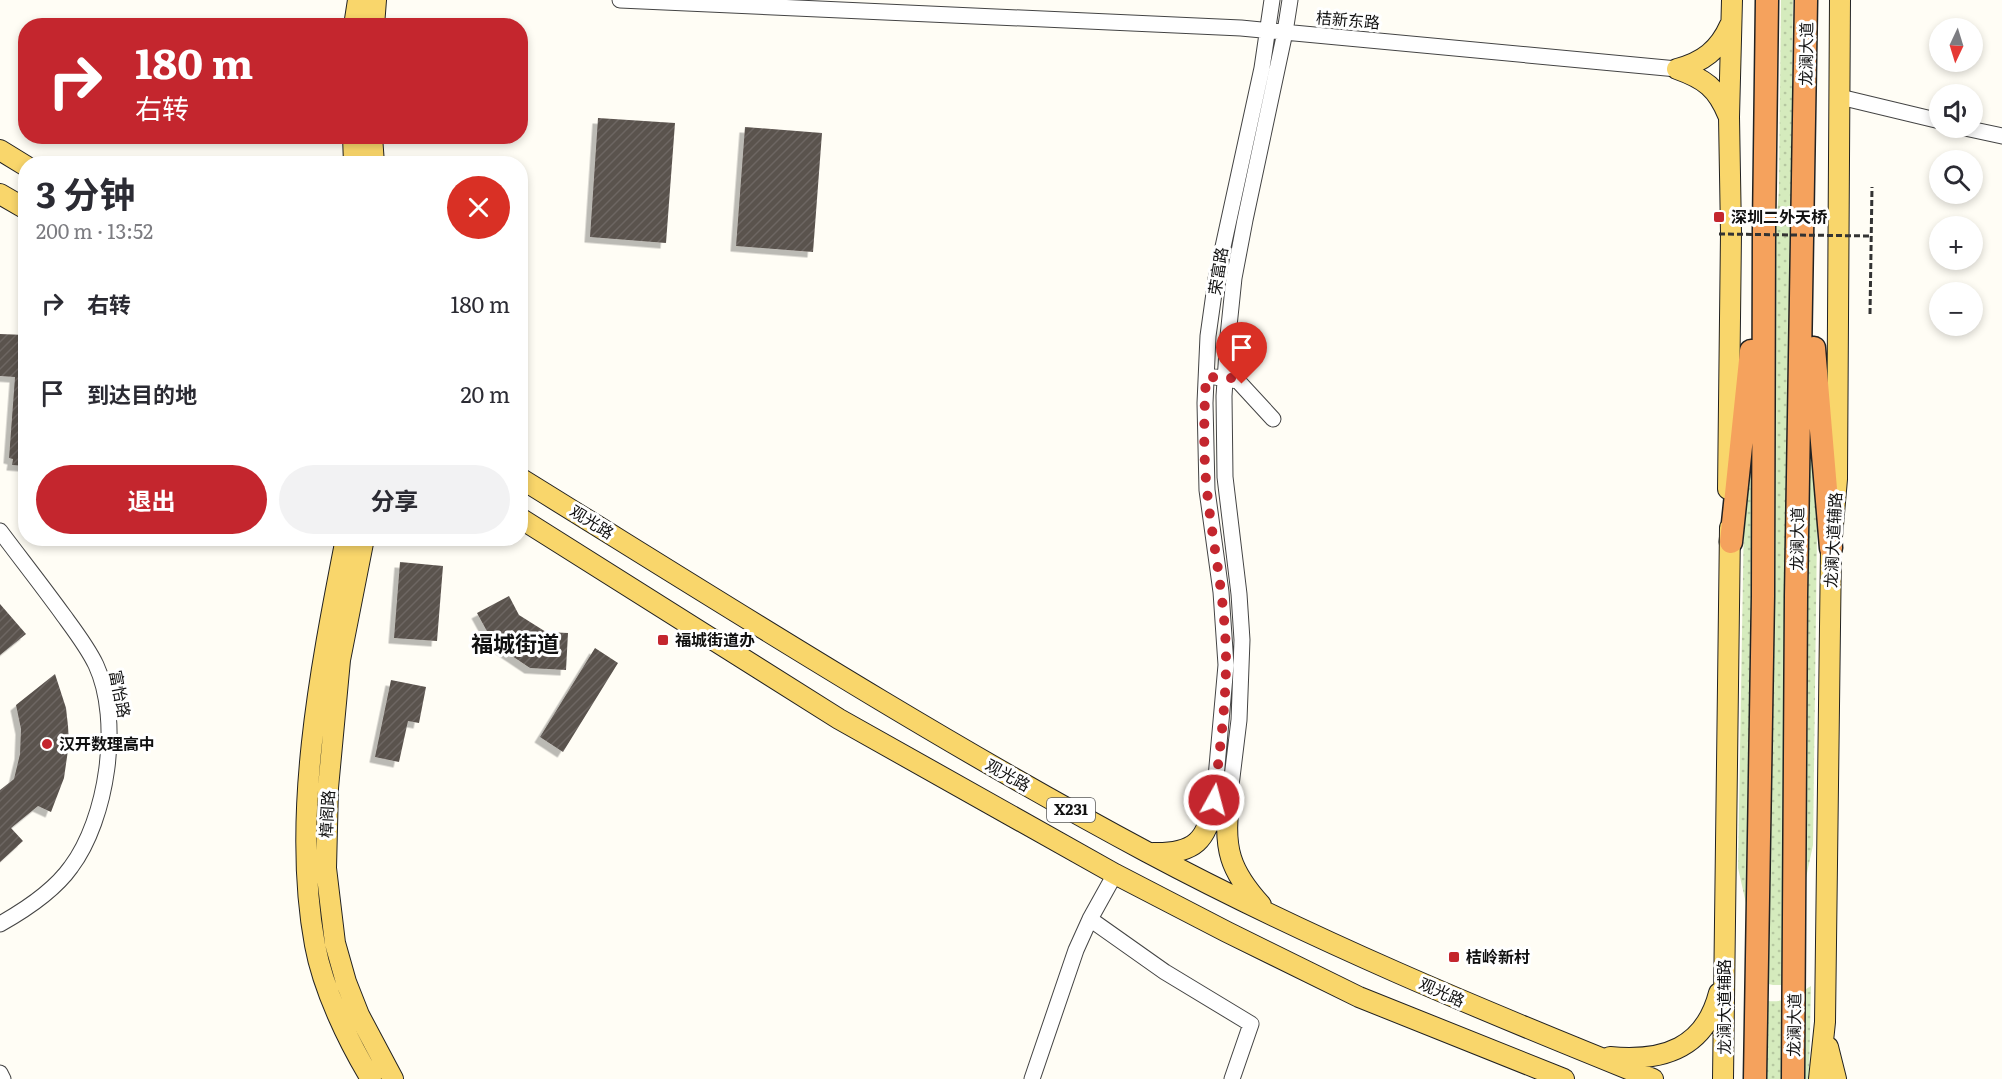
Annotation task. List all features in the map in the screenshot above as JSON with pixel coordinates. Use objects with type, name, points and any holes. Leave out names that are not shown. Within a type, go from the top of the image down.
[{"type":"highway","name":"龙澜大道","points":[[1755,1079],[1763,596],[1767,0]]},
{"type":"highway","name":"龙澜大道","points":[[1793,1079],[1796,596],[1806,0]]},
{"type":"highway","points":[[1804,226],[1831,548]]},
{"type":"highway","points":[[1731,542],[1764,227]]},
{"type":"main road","points":[[355,18],[358,0]]},
{"type":"main road","points":[[375,18],[376,0]]},
{"type":"main road","name":"龙澜大道辅路","points":[[1819,1079],[1825,1023],[1831,548],[1837,479],[1840,0]]},
{"type":"main road","points":[[1677,69],[1693,65],[1715,49],[1723,39],[1732,10]]},
{"type":"main road","name":"龙澜大道辅路","points":[[1723,1079],[1731,542],[1728,474],[1731,233],[1729,117],[1732,10]]},
{"type":"main road","points":[[1677,69],[1694,75],[1718,93],[1729,117]]},
{"type":"main road","points":[[0,150],[18,161]]},
{"type":"main road","points":[[0,194],[18,204]]},
{"type":"main road","name":"观光路","points":[[528,483],[904,716],[1148,852],[1269,914],[1469,1004],[1653,1079]]},
{"type":"main road","name":"X231","points":[[528,523],[839,719],[1115,874],[1359,997],[1564,1079]]},
{"type":"main road","name":"樟阁路","points":[[344,546],[323,657],[309,785],[306,869],[315,947],[342,1026],[371,1079]]},
{"type":"main road","name":"樟阁路","points":[[362,546],[340,660],[328,788],[326,868],[335,943],[346,982],[359,1015],[393,1079]]},
{"type":"main road","points":[[1148,852],[1170,853],[1191,847],[1200,839],[1221,801]]},
{"type":"main road","points":[[1221,801],[1230,858],[1244,886],[1269,914]]},
{"type":"main road","points":[[1593,1055],[1647,1058],[1685,1046],[1700,1033],[1713,1014],[1724,976]]},
{"type":"main road","points":[[1825,1023],[1830,1060],[1836,1079]]},
{"type":"street","name":"桔新东路","points":[[620,0],[1268,30],[1677,69]]},
{"type":"street","name":"荣富路","points":[[1221,801],[1220,750],[1226,665],[1221,592],[1207,490],[1204,443],[1206,377],[1216,279],[1262,68],[1272,0]]},
{"type":"street","name":"荣富路","points":[[1221,801],[1239,720],[1242,640],[1225,477],[1225,378],[1234,278],[1290,0]]},
{"type":"street","points":[[1840,97],[1929,118]]},
{"type":"street","points":[[1983,132],[2002,136]]},
{"type":"street","points":[[1206,377],[1239,381],[1273,419]]},
{"type":"street","name":"富怡路","points":[[0,531],[80,637],[97,666],[105,693],[109,725],[107,764],[102,793],[88,841],[70,869],[39,899],[0,924]]},
{"type":"street","points":[[1032,1079],[1076,950],[1115,874]]},
{"type":"street","points":[[1090,919],[1165,972],[1251,1024],[1232,1079]]},
{"type":"street","points":[[0,1073],[3,1079]]},
{"type":"path","points":[[1870,314],[1872,187]]},
{"type":"path","points":[[1719,234],[1872,236]]},
{"type":"green space","points":[[1781,0],[1793,0],[1791,205],[1817,483],[1817,532],[1813,845],[1783,985],[1773,985],[1764,983],[1738,868],[1744,517],[1779,191]]},
{"type":"green space","points":[[1811,986],[1809,1079],[1751,1079],[1745,1077],[1745,989],[1762,1000],[1778,1001],[1794,996]]},
{"type":"building","points":[[598,118],[675,123],[666,243],[590,237]]},
{"type":"building","points":[[745,127],[822,133],[813,252],[736,246]]},
{"type":"building","points":[[0,334],[18,335],[18,465],[12,465],[13,459],[9,458],[15,377],[0,376]]},
{"type":"building","points":[[400,562],[443,566],[437,641],[394,638]]},
{"type":"building","points":[[509,596],[519,615],[546,632],[568,633],[566,670],[530,668],[494,644],[477,613]]},
{"type":"building","points":[[0,604],[26,634],[0,655]]},
{"type":"building","points":[[595,648],[618,663],[563,752],[540,737]]},
{"type":"building","points":[[55,674],[66,708],[68,726],[69,743],[64,778],[51,812],[38,806],[11,828],[23,841],[0,862],[0,790],[14,779],[20,754],[21,729],[16,705]]},
{"type":"building","points":[[391,680],[426,687],[419,723],[408,721],[399,762],[375,757]]},
{"type":"place","name":"深圳二外天桥","points":[[1719,217]]},
{"type":"place","name":"福城街道办","points":[[663,640]]},
{"type":"place","name":"汉开数理高中","points":[[47,744]]},
{"type":"place","name":"桔岭新村","points":[[1454,957]]},
{"type":"district","name":"福城街道","points":[[515,644]]},
{"type":"route","points":[[1214,800],[1226,665],[1221,592],[1207,490],[1204,443],[1206,377],[1231,378],[1242,384]]}]
